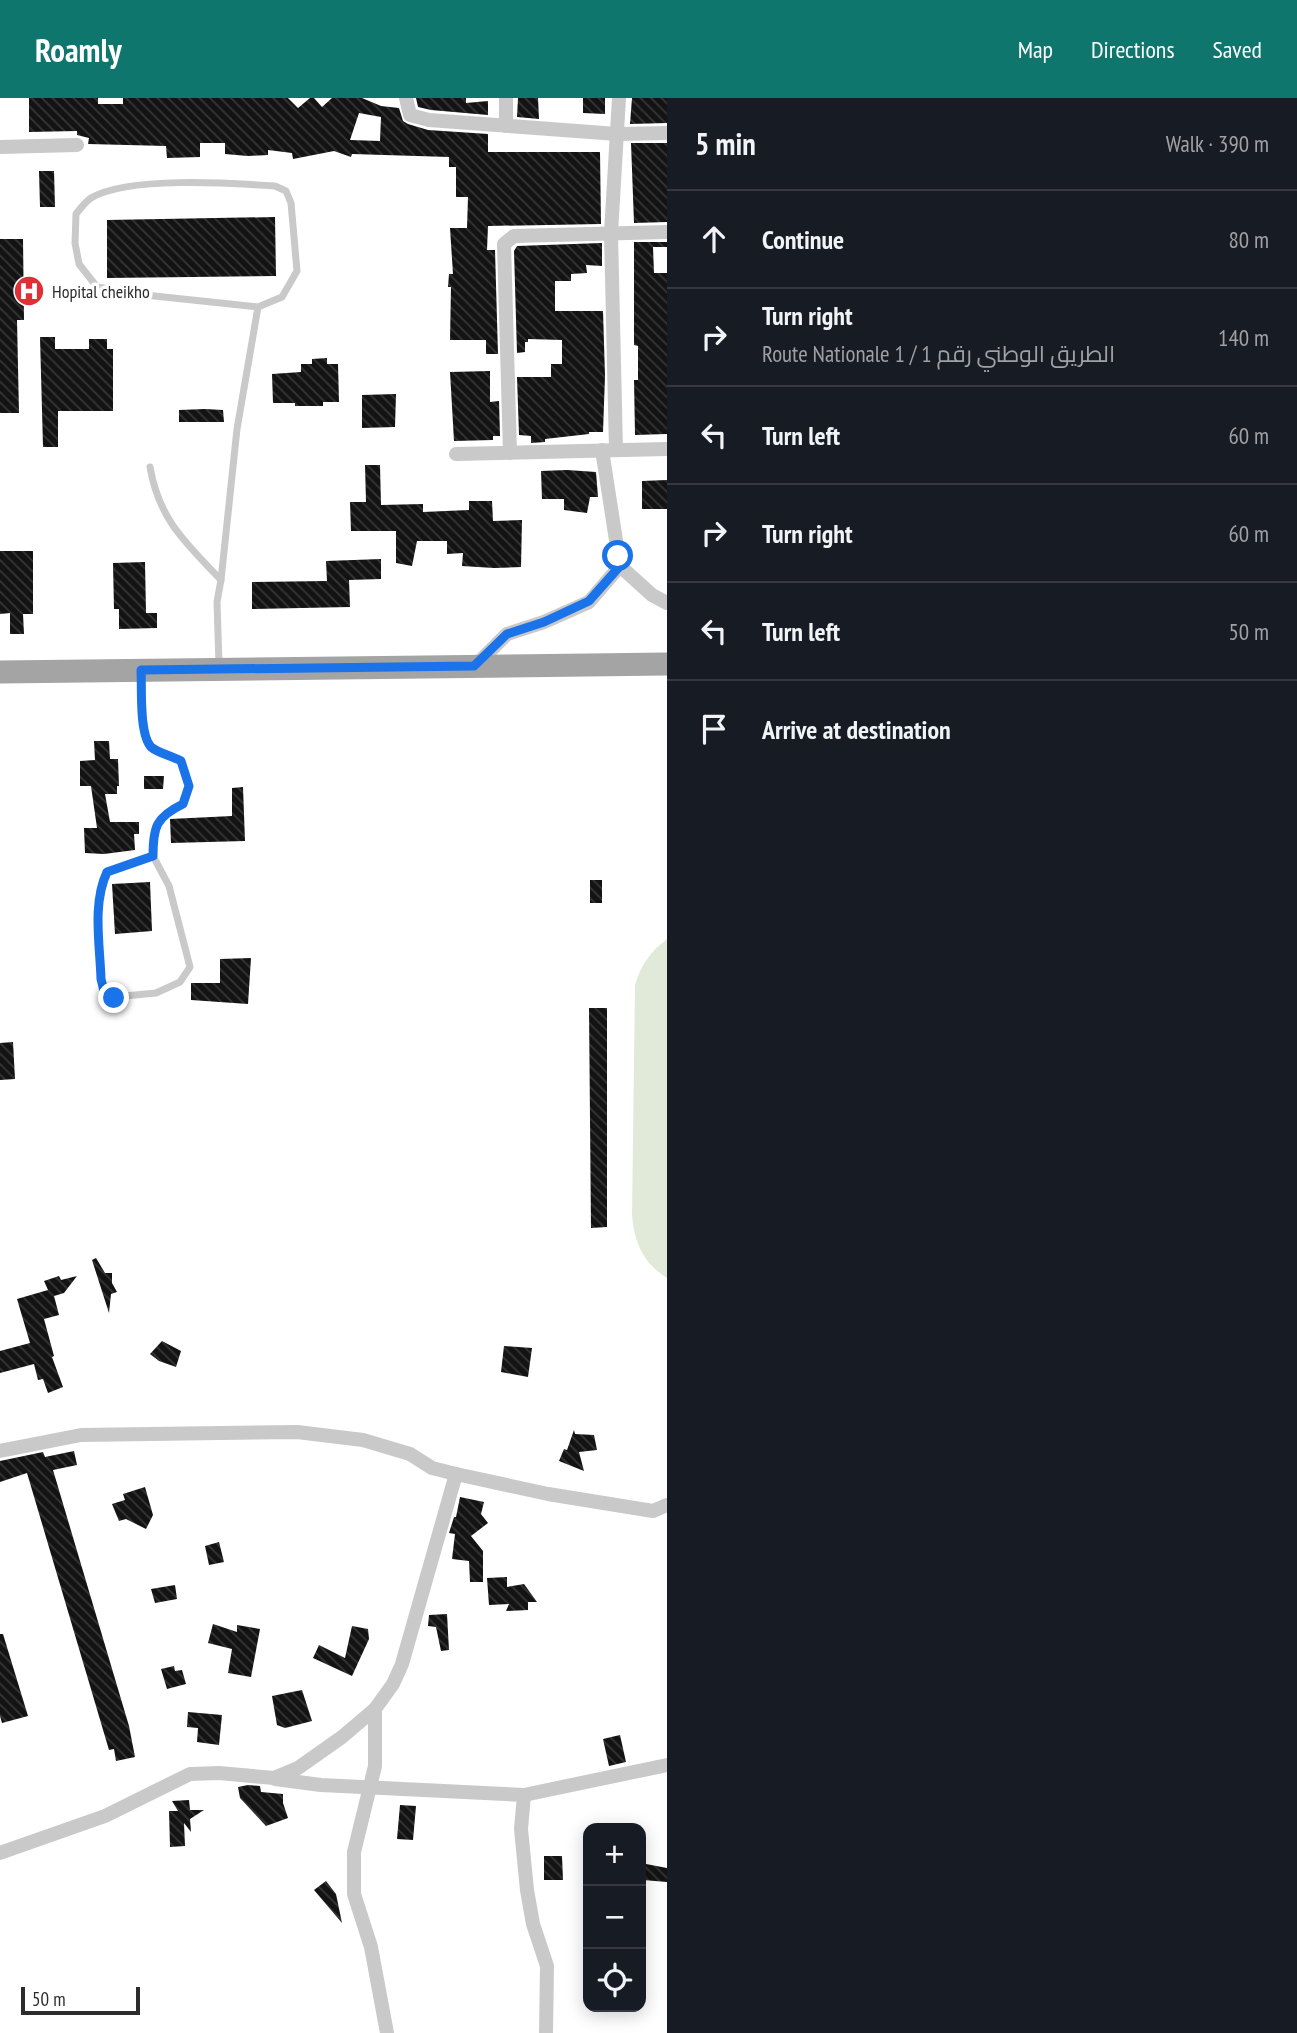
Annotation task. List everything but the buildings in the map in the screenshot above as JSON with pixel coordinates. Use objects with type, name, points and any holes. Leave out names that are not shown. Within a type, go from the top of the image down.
[{"type":"main road","points":[[0,672],[667,664]]},
{"type":"street","points":[[406,98],[410,115],[429,120],[617,134],[667,133]]},
{"type":"street","points":[[506,98],[506,126]]},
{"type":"street","points":[[619,98],[611,233],[609,450],[620,566],[652,595],[667,603]]},
{"type":"street","points":[[0,147],[76,145]]},
{"type":"street","points":[[510,453],[504,244],[514,236],[667,232]]},
{"type":"street","points":[[456,454],[667,449]]},
{"type":"street","points":[[474,666],[507,634],[544,622],[589,601],[620,566]]},
{"type":"street","points":[[0,1451],[81,1435],[297,1432],[363,1440],[410,1454],[432,1468],[456,1474],[624,1507],[653,1511],[667,1506]]},
{"type":"street","points":[[274,1778],[298,1768],[342,1737],[376,1709],[393,1684],[402,1664],[456,1474]]},
{"type":"street","points":[[376,1709],[375,1766],[354,1852],[354,1894],[370,1947],[387,2033]]},
{"type":"street","points":[[0,1853],[105,1816],[190,1774],[219,1773],[321,1785],[524,1795],[667,1765]]},
{"type":"street","points":[[524,1795],[521,1829],[527,1890],[533,1924],[547,1966],[546,2033]]},
{"type":"lane","points":[[176,183],[275,186],[286,191],[291,204],[297,271],[282,297],[258,306],[134,294],[97,287],[79,264],[75,243],[76,214],[90,199],[114,190],[176,183]]},
{"type":"lane","points":[[219,669],[218,602],[237,429],[258,306]]},
{"type":"lane","points":[[150,467],[154,492],[175,531],[221,580]]},
{"type":"lane","points":[[141,670],[147,741],[153,749],[181,761],[189,786],[183,804],[163,814],[153,833],[153,856],[169,886],[190,967],[180,982],[156,993],[114,998],[104,991],[101,979],[98,900],[101,884],[107,872],[153,856]]},
{"type":"green space","points":[[667,939],[667,1278],[652,1266],[642,1252],[635,1235],[632,1216],[635,985],[647,959]]},
{"type":"place","name":"Hopital cheikho","points":[[29,291]]},
{"type":"route","points":[[114,998],[104,991],[101,979],[98,900],[101,884],[107,872],[153,856],[153,833],[163,814],[183,804],[189,786],[181,761],[153,749],[147,741],[141,670],[474,666],[507,634],[566,614],[589,601],[620,566],[618,556]]}]
